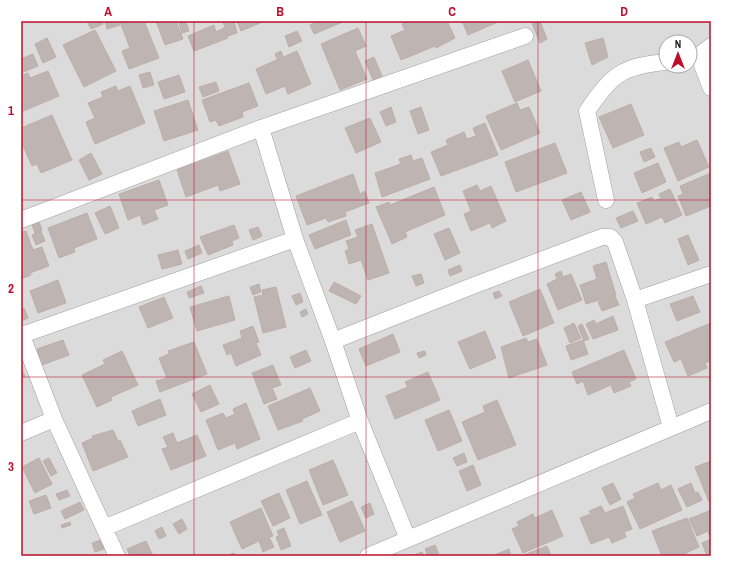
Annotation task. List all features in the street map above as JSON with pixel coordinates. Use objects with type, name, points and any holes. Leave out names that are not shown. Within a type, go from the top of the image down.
[{"type":"street","points":[[21,220],[261,128],[525,36]]},
{"type":"street","points":[[701,55],[702,65],[711,88]]},
{"type":"street","points":[[606,200],[587,111],[606,85],[623,71],[658,63]]},
{"type":"street","points":[[261,128],[295,239],[333,341],[360,421],[408,539]]},
{"type":"street","points":[[333,341],[602,237],[610,237],[615,242],[635,300],[671,427]]},
{"type":"street","points":[[117,556],[54,419],[22,334],[295,239]]},
{"type":"street","points":[[635,300],[711,274]]},
{"type":"street","points":[[368,556],[711,411]]},
{"type":"street","points":[[21,433],[54,419]]},
{"type":"street","points":[[104,528],[360,421]]},
{"type":"shaded area","points":[[21,21],[711,21],[711,556],[21,556]]},
{"type":"building","points":[[87,21],[101,21],[103,24],[91,29]]},
{"type":"building","points":[[105,21],[118,21],[120,25],[107,29]]},
{"type":"building","points":[[144,21],[159,58],[129,69],[122,51],[130,48],[120,22]]},
{"type":"building","points":[[156,21],[176,21],[183,39],[165,45]]},
{"type":"building","points":[[186,21],[189,31],[182,33],[179,23]]},
{"type":"building","points":[[234,21],[237,33],[228,36],[223,22]]},
{"type":"building","points":[[237,21],[265,21],[241,31]]},
{"type":"building","points":[[320,21],[345,21],[314,34],[310,25]]},
{"type":"building","points":[[408,21],[447,21],[455,38],[436,48],[435,46],[401,60],[391,36],[405,30],[402,24]]},
{"type":"building","points":[[462,21],[500,21],[468,35]]},
{"type":"building","points":[[540,21],[547,39],[540,43],[532,23]]},
{"type":"building","points":[[214,25],[216,32],[224,28],[228,38],[194,51],[188,36]]},
{"type":"building","points":[[358,28],[366,46],[355,51],[367,79],[340,90],[321,44]]},
{"type":"building","points":[[95,30],[116,71],[84,87],[63,45]]},
{"type":"building","points":[[297,31],[302,41],[289,47],[285,36]]},
{"type":"building","points":[[47,38],[56,57],[43,63],[35,44]]},
{"type":"building","points":[[603,38],[608,57],[592,65],[585,43]]},
{"type":"building","points":[[281,51],[283,56],[277,59],[275,54]]},
{"type":"building","points":[[297,51],[311,84],[288,94],[285,86],[266,94],[256,69]]},
{"type":"building","points":[[33,54],[38,66],[21,73],[21,59]]},
{"type":"building","points":[[374,57],[382,76],[373,80],[365,61]]},
{"type":"building","points":[[528,60],[541,91],[515,102],[502,71]]},
{"type":"building","points":[[48,71],[59,96],[21,112],[21,76],[28,73],[30,78]]},
{"type":"building","points":[[150,72],[154,85],[143,88],[139,75]]},
{"type":"building","points":[[179,75],[185,92],[164,99],[158,82]]},
{"type":"building","points":[[216,82],[219,91],[203,97],[199,87]]},
{"type":"building","points":[[249,83],[258,106],[242,112],[243,117],[219,126],[216,120],[210,122],[202,100]]},
{"type":"building","points":[[116,86],[118,91],[130,86],[145,123],[95,144],[86,122],[95,118],[88,103],[103,97],[101,92]]},
{"type":"building","points":[[188,100],[198,130],[164,141],[154,111]]},
{"type":"building","points":[[517,103],[520,110],[529,107],[540,133],[501,150],[486,116]]},
{"type":"building","points":[[631,104],[644,135],[613,148],[599,117]]},
{"type":"building","points":[[391,107],[396,122],[386,126],[380,112]]},
{"type":"building","points":[[421,107],[429,130],[418,134],[410,111]]},
{"type":"building","points":[[52,115],[72,160],[41,173],[37,164],[32,166],[21,141],[21,128]]},
{"type":"building","points":[[370,118],[381,142],[356,153],[345,128]]},
{"type":"building","points":[[485,123],[498,155],[441,176],[431,152],[448,145],[446,140],[464,132],[467,139],[476,136],[473,128]]},
{"type":"building","points":[[697,140],[709,167],[678,181],[664,148],[679,142],[681,147]]},
{"type":"building","points":[[555,143],[567,173],[516,192],[505,162]]},
{"type":"building","points":[[651,148],[655,157],[644,162],[640,152]]},
{"type":"building","points":[[228,151],[240,184],[220,191],[218,185],[186,197],[177,170]]},
{"type":"building","points":[[91,153],[102,174],[89,180],[79,160]]},
{"type":"building","points":[[411,155],[413,161],[422,158],[430,179],[382,197],[375,173],[401,164],[399,159]]},
{"type":"building","points":[[658,163],[666,182],[642,193],[634,173]]},
{"type":"building","points":[[711,173],[711,206],[686,216],[678,196],[683,194],[680,186]]},
{"type":"building","points":[[353,174],[360,194],[365,191],[369,203],[345,212],[346,216],[328,222],[326,218],[307,225],[296,196]]},
{"type":"building","points":[[159,180],[168,205],[154,210],[158,219],[143,225],[140,215],[128,220],[119,194]]},
{"type":"building","points":[[477,185],[480,191],[491,186],[506,221],[492,228],[490,223],[471,231],[464,214],[471,211],[463,191]]},
{"type":"building","points":[[434,187],[445,215],[405,232],[407,237],[392,244],[376,207],[389,202],[390,205]]},
{"type":"building","points":[[670,189],[682,215],[665,223],[662,217],[646,224],[637,203],[652,197],[654,201],[661,198],[659,194]]},
{"type":"building","points":[[581,192],[590,212],[571,220],[562,200]]},
{"type":"building","points":[[110,206],[119,228],[105,234],[95,213]]},
{"type":"building","points":[[633,211],[638,221],[621,228],[616,218]]},
{"type":"building","points":[[87,213],[97,239],[74,248],[75,252],[59,258],[48,228]]},
{"type":"building","points":[[346,220],[351,235],[315,249],[309,235]]},
{"type":"building","points":[[39,222],[42,230],[35,233],[32,225]]},
{"type":"building","points":[[372,224],[389,273],[368,280],[361,260],[349,264],[345,251],[349,249],[346,241],[358,237],[355,230]]},
{"type":"building","points":[[234,225],[239,238],[232,241],[233,245],[208,255],[200,237]]},
{"type":"building","points":[[258,227],[262,236],[253,240],[249,230]]},
{"type":"building","points":[[449,228],[460,253],[445,260],[434,234]]},
{"type":"building","points":[[26,231],[33,250],[42,247],[49,266],[30,273],[31,275],[21,279],[21,233]]},
{"type":"building","points":[[41,231],[45,241],[36,245],[32,235]]},
{"type":"building","points":[[688,235],[699,260],[688,265],[678,239]]},
{"type":"building","points":[[199,245],[202,253],[188,259],[185,251]]},
{"type":"building","points":[[178,250],[182,264],[162,269],[158,255]]},
{"type":"building","points":[[606,262],[616,295],[586,304],[580,285],[597,279],[593,266]]},
{"type":"building","points":[[460,265],[462,271],[450,276],[448,270]]},
{"type":"building","points":[[561,271],[563,277],[571,274],[582,300],[558,310],[547,284],[557,279],[555,274]]},
{"type":"building","points":[[421,274],[424,283],[416,286],[412,276]]},
{"type":"building","points":[[58,280],[66,303],[38,313],[30,291]]},
{"type":"building","points":[[334,282],[361,296],[356,304],[329,291]]},
{"type":"building","points":[[259,284],[261,292],[253,295],[250,287]]},
{"type":"building","points":[[201,286],[204,293],[189,298],[187,292]]},
{"type":"building","points":[[276,287],[286,327],[263,333],[254,297],[263,295],[262,290]]},
{"type":"building","points":[[540,289],[554,323],[523,336],[509,302]]},
{"type":"building","points":[[499,291],[502,296],[495,299],[493,293]]},
{"type":"building","points":[[300,293],[303,302],[296,305],[292,296]]},
{"type":"building","points":[[229,296],[235,320],[197,331],[190,307]]},
{"type":"building","points":[[615,296],[619,305],[602,311],[598,302]]},
{"type":"building","points":[[693,296],[700,312],[677,321],[670,304]]},
{"type":"building","points":[[164,297],[173,318],[148,328],[139,307]]},
{"type":"building","points":[[24,308],[28,318],[21,321],[21,309]]},
{"type":"building","points":[[306,309],[308,314],[302,317],[300,312]]},
{"type":"building","points":[[613,316],[618,330],[593,339],[586,324],[594,320],[596,324]]},
{"type":"building","points":[[574,323],[581,338],[570,343],[564,328]]},
{"type":"building","points":[[711,323],[711,361],[705,363],[707,368],[688,376],[681,359],[674,362],[665,342]]},
{"type":"building","points":[[582,324],[589,339],[584,341],[578,326]]},
{"type":"building","points":[[253,326],[259,342],[256,343],[261,355],[236,366],[231,353],[227,355],[223,345],[242,338],[240,331]]},
{"type":"building","points":[[485,331],[496,358],[470,369],[458,342]]},
{"type":"building","points":[[393,334],[400,352],[366,366],[359,349]]},
{"type":"building","points":[[526,338],[528,342],[537,339],[547,365],[509,378],[501,347]]},
{"type":"building","points":[[63,340],[69,355],[42,365],[37,349]]},
{"type":"building","points":[[583,340],[588,354],[571,360],[566,346]]},
{"type":"building","points":[[194,342],[207,374],[160,392],[156,381],[167,378],[159,358],[169,354],[168,351]]},
{"type":"building","points":[[306,350],[311,361],[295,368],[290,357]]},
{"type":"building","points":[[624,350],[636,379],[629,382],[631,386],[614,393],[611,385],[588,395],[583,381],[577,384],[572,372]]},
{"type":"building","points":[[122,351],[138,385],[111,397],[112,400],[97,407],[82,375],[105,364],[103,360]]},
{"type":"building","points":[[425,351],[426,355],[419,358],[417,353]]},
{"type":"building","points":[[273,365],[281,385],[272,388],[277,399],[264,404],[252,373]]},
{"type":"building","points":[[21,368],[25,376],[21,378]]},
{"type":"building","points":[[428,372],[440,400],[395,419],[386,396],[408,387],[405,382]]},
{"type":"building","points":[[210,385],[219,404],[201,412],[192,394]]},
{"type":"building","points":[[310,388],[320,411],[302,419],[303,421],[278,430],[268,406]]},
{"type":"building","points":[[160,399],[166,415],[138,426],[132,411]]},
{"type":"building","points":[[497,400],[516,445],[478,460],[462,422],[485,412],[483,406]]},
{"type":"building","points":[[246,403],[260,439],[237,449],[235,443],[218,450],[206,420],[223,413],[226,418],[235,414],[233,409]]},
{"type":"building","points":[[449,410],[462,441],[438,451],[425,420]]},
{"type":"building","points":[[113,430],[118,441],[120,440],[128,457],[93,471],[82,443],[93,438],[92,436]]},
{"type":"building","points":[[173,433],[177,443],[197,435],[206,456],[171,470],[162,449],[168,447],[163,437]]},
{"type":"building","points":[[464,453],[467,462],[457,466],[453,458]]},
{"type":"building","points":[[39,458],[52,484],[35,493],[22,467]]},
{"type":"building","points":[[49,458],[57,473],[51,476],[43,461]]},
{"type":"building","points":[[333,460],[348,495],[323,505],[309,470]]},
{"type":"building","points":[[711,461],[711,501],[709,502],[695,467]]},
{"type":"building","points":[[473,465],[481,485],[467,491],[459,471]]},
{"type":"building","points":[[307,481],[322,515],[300,524],[286,490]]},
{"type":"building","points":[[613,483],[621,499],[610,505],[602,488]]},
{"type":"building","points":[[658,483],[661,490],[671,485],[682,510],[640,529],[627,502],[635,498],[633,494]]},
{"type":"building","points":[[691,483],[695,493],[698,492],[702,500],[687,507],[678,489]]},
{"type":"building","points":[[67,490],[70,496],[59,500],[56,494]]},
{"type":"building","points":[[279,493],[290,518],[273,526],[261,501]]},
{"type":"building","points":[[46,495],[51,508],[34,514],[29,501]]},
{"type":"building","points":[[352,501],[365,531],[340,542],[327,512]]},
{"type":"building","points":[[80,502],[84,510],[65,519],[61,511]]},
{"type":"building","points":[[370,503],[374,514],[366,518],[361,507]]},
{"type":"building","points":[[601,506],[605,513],[623,506],[632,529],[624,532],[626,537],[612,543],[609,537],[591,544],[580,518],[591,514],[589,511]]},
{"type":"building","points":[[261,508],[273,536],[269,537],[274,547],[263,552],[259,541],[242,549],[230,522]]},
{"type":"building","points":[[552,510],[563,536],[523,553],[512,529],[519,526],[517,522],[533,514],[535,518]]},
{"type":"building","points":[[711,510],[711,534],[709,535],[708,531],[697,536],[689,519]]},
{"type":"building","points":[[687,518],[699,547],[686,553],[687,556],[662,556],[652,531]]},
{"type":"building","points":[[182,519],[187,529],[179,534],[173,524]]},
{"type":"building","points":[[70,522],[71,525],[62,528],[61,525]]},
{"type":"building","points":[[162,527],[166,536],[159,539],[155,531]]},
{"type":"building","points":[[284,528],[291,546],[281,550],[276,537],[279,536],[277,531]]},
{"type":"building","points":[[106,538],[110,547],[95,552],[92,543]]},
{"type":"building","points":[[711,539],[711,556],[707,556],[702,543]]},
{"type":"building","points":[[146,541],[153,556],[130,556],[127,549]]},
{"type":"building","points":[[435,545],[439,555],[428,556],[425,549]]},
{"type":"building","points":[[547,546],[551,556],[524,556],[524,555]]},
{"type":"building","points":[[509,549],[511,556],[492,556]]},
{"type":"building","points":[[422,552],[424,556],[411,556]]},
{"type":"building","points":[[234,553],[236,556],[226,556]]}]
